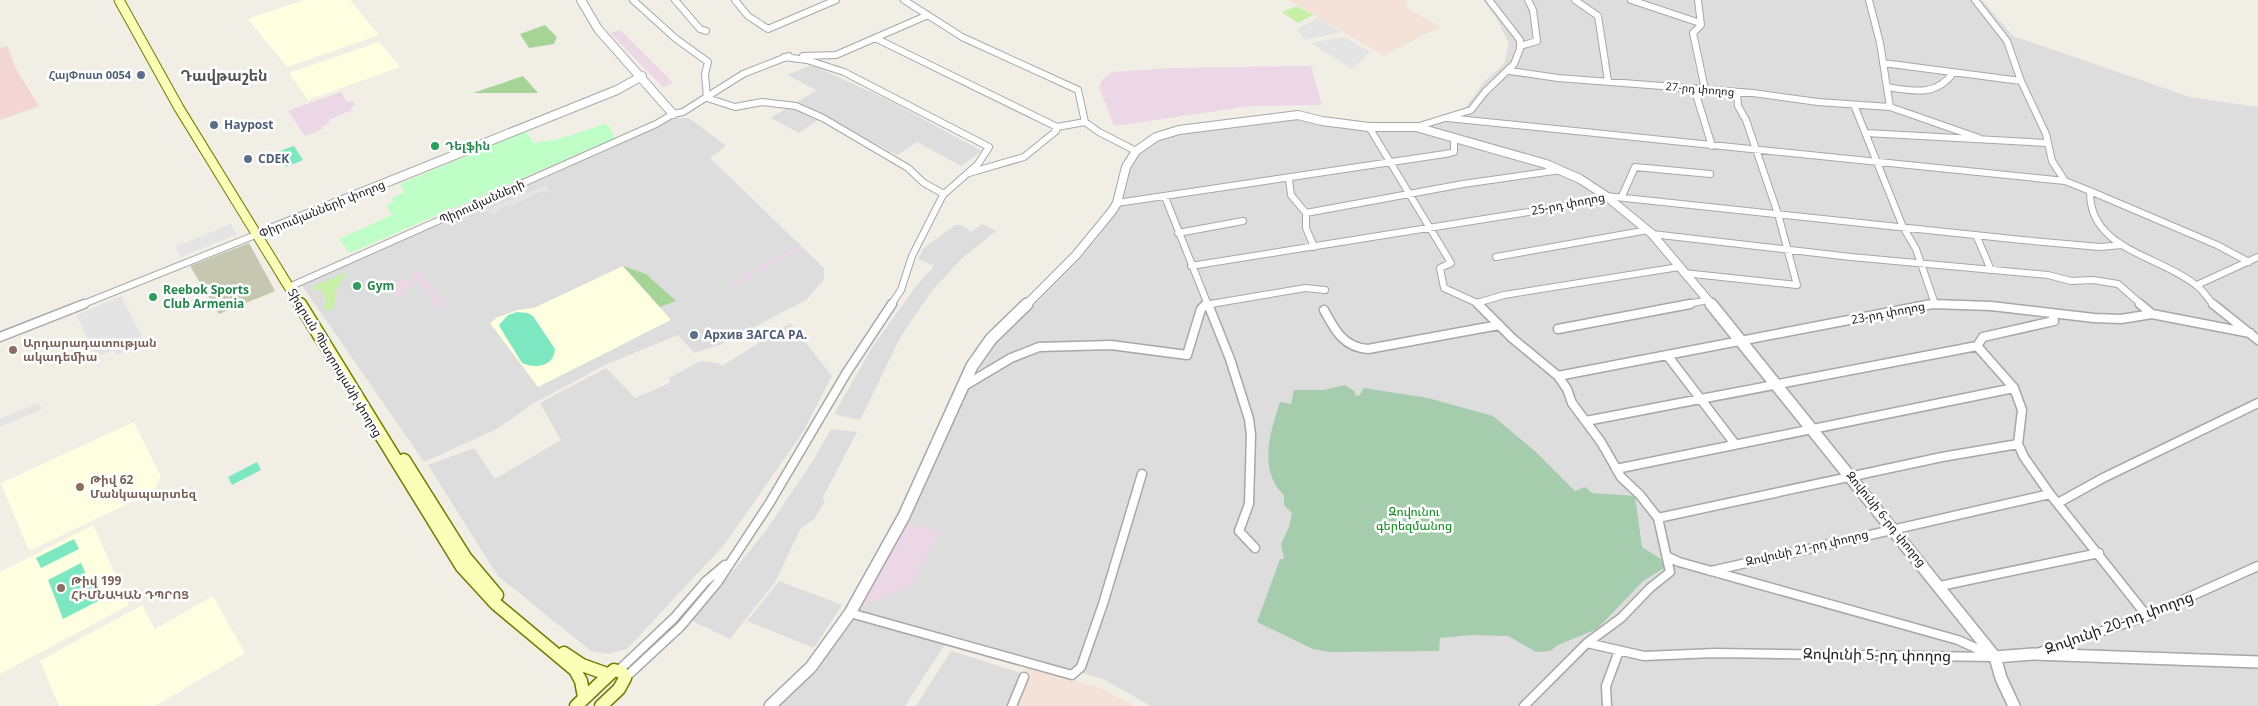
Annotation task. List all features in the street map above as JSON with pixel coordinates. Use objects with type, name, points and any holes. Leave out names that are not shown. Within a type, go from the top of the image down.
[{"type":"main road","name":"Տիգրան Պետրոսյանի փողոց","points":[[118,0],[179,108],[260,234]]},
{"type":"main road","name":"Տիգրան Պետրոսյանի փողոց","points":[[124,0],[162,72],[462,568],[496,604],[575,670],[581,680],[580,701]]},
{"type":"main road","name":"Տիգրան Պետրոսյանի փողոց","points":[[291,286],[475,571],[499,596],[562,652],[582,665],[617,674]]},
{"type":"main road","points":[[580,701],[617,674],[619,689],[601,706]]},
{"type":"street","points":[[581,0],[589,16],[609,41],[642,76],[673,114]]},
{"type":"street","points":[[633,0],[675,38],[708,62],[705,74],[707,98],[735,107],[762,102],[796,106],[823,118],[908,168],[924,183],[944,194]]},
{"type":"street","points":[[675,0],[700,28],[706,30]]},
{"type":"street","points":[[735,0],[748,16],[768,30],[836,0]]},
{"type":"street","points":[[770,706],[811,666],[850,613],[904,516],[972,366],[991,339],[1076,255],[1117,202],[1126,167],[1136,151],[1099,132],[1085,122],[1078,90],[962,36],[904,0]]},
{"type":"street","points":[[1416,127],[1468,112],[1476,106],[1486,91],[1510,71],[1520,46],[1520,40],[1490,0]]},
{"type":"street","points":[[1520,46],[1537,41],[1534,10],[1528,0]]},
{"type":"street","points":[[1575,0],[1598,16],[1608,81]]},
{"type":"street","points":[[1630,0],[1700,23]]},
{"type":"street","points":[[1698,0],[1700,23],[1693,34],[1705,89]]},
{"type":"street","points":[[1869,0],[1883,63],[1890,107]]},
{"type":"street","points":[[1975,0],[2007,41],[2021,82],[2046,134],[2052,161],[2065,182]]},
{"type":"street","points":[[784,57],[836,54],[928,15]]},
{"type":"street","points":[[875,38],[1057,127],[1085,122]]},
{"type":"street","points":[[617,674],[681,626],[717,583],[729,562],[769,504],[847,372],[901,290],[912,256],[944,194],[978,164],[989,147],[936,120],[912,105],[844,72],[807,60],[784,57]]},
{"type":"street","name":"Պիրումյանների","points":[[291,286],[656,124],[673,114],[683,112],[737,77],[784,57]]},
{"type":"street","points":[[1883,63],[2021,82]]},
{"type":"street","name":"27-րդ փողոց","points":[[1510,71],[1890,107],[1979,138]]},
{"type":"street","points":[[1887,87],[1925,93],[1937,90],[1954,72]]},
{"type":"street","name":"Փիրումյանների փողոց","points":[[0,338],[616,90],[642,76]]},
{"type":"street","points":[[1694,88],[1712,146]]},
{"type":"street","points":[[1477,303],[1504,296],[1682,270],[1797,285],[1778,214],[1746,120],[1738,106],[1737,93]]},
{"type":"street","points":[[1854,105],[1878,161],[1903,228],[1916,249],[1919,263],[1935,304]]},
{"type":"street","name":"Զովունի 6-րդ փողոց","points":[[1136,151],[1156,137],[1179,130],[1298,115],[1322,121],[1369,127],[1416,127],[1530,159],[1580,179],[1606,196],[1650,232],[1742,340],[1894,528],[1995,657],[2001,678],[2014,706]]},
{"type":"street","points":[[1447,118],[1757,151],[1878,161],[2065,182],[2217,245],[2249,262]]},
{"type":"street","points":[[966,174],[1024,157],[1056,131],[1057,127]]},
{"type":"street","points":[[1369,127],[1451,263],[1440,268],[1444,288],[1477,303],[1523,348],[1558,376],[1567,389],[1572,403],[1586,421],[1621,477],[1640,495],[1658,518],[1670,572],[1650,588],[1621,618],[1587,643],[1524,706]]},
{"type":"street","points":[[1866,133],[2047,143]]},
{"type":"street","points":[[1117,202],[1289,179],[1454,152],[1454,138]]},
{"type":"street","points":[[1622,196],[1635,167],[1710,174]]},
{"type":"street","points":[[1306,213],[1463,184],[1561,170]]},
{"type":"street","points":[[1289,179],[1291,195],[1306,213],[1306,228],[1314,247]]},
{"type":"street","points":[[2090,191],[2090,213],[2102,230],[2122,245],[2197,285],[2204,295],[2235,324],[2258,340]]},
{"type":"street","name":"25-րդ փողոց","points":[[1191,266],[1552,208],[1606,196],[1622,196],[2082,246],[2122,245]]},
{"type":"street","points":[[1165,197],[1191,266],[1230,359],[1249,420],[1251,435],[1249,504],[1239,530],[1255,548]]},
{"type":"street","points":[[1178,233],[1243,221]]},
{"type":"street","points":[[1496,257],[1650,232],[1789,250],[2048,275],[2071,281],[2112,282],[2126,290],[2152,314]]},
{"type":"street","points":[[1976,235],[1991,270]]},
{"type":"street","points":[[2197,285],[2258,258]]},
{"type":"street","points":[[964,386],[1011,358],[1039,347],[1111,345],[1187,355],[1201,309],[1207,303],[1305,288],[1325,290]]},
{"type":"street","points":[[1558,329],[1708,300]]},
{"type":"street","name":"23-րդ փողոց","points":[[1558,376],[1935,304],[1991,306],[2121,319],[2152,314],[2250,334]]},
{"type":"street","points":[[1324,310],[1333,329],[1342,341],[1359,349],[1368,349],[1499,325]]},
{"type":"street","points":[[1586,421],[1775,383],[1977,346],[1983,337],[2046,324],[2054,320],[2052,313]]},
{"type":"street","points":[[1977,346],[2014,388],[2022,410],[2018,444],[2024,457],[2050,494],[2099,553],[2147,616]]},
{"type":"street","points":[[1667,355],[1735,444]]},
{"type":"street","points":[[1616,469],[2014,388]]},
{"type":"street","points":[[2058,503],[2103,478],[2258,403]]},
{"type":"street","points":[[1658,518],[1852,476],[2018,444]]},
{"type":"street","points":[[850,613],[1072,675],[1081,667],[1103,604],[1142,474]]},
{"type":"street","name":"Զովունի 21-րդ փողոց","points":[[1711,571],[2050,494]]},
{"type":"street","points":[[1940,586],[2099,553]]},
{"type":"street","points":[[1668,557],[1711,571],[1958,640],[1995,657]]},
{"type":"street","name":"Զովունի 20-րդ փողոց","points":[[2034,654],[2147,616],[2258,566]]},
{"type":"street","name":"Զովունի 5-րդ փողոց","points":[[1587,643],[1644,656],[1715,653],[1995,657],[2034,654],[2258,662]]},
{"type":"street","points":[[1607,706],[1605,701],[1606,684],[1618,651]]},
{"type":"street","points":[[1012,706],[1024,677]]},
{"type":"shaded area","points":[[305,0],[350,0],[379,35],[287,67],[248,19]]},
{"type":"shaded area","points":[[1288,0],[1407,0],[1406,7],[1440,27],[1384,56]]},
{"type":"shaded area","points":[[1483,0],[1982,0],[2013,36],[2190,97],[2258,107],[2258,706],[1151,706],[1103,679],[951,635],[905,706],[779,706],[808,679],[851,624],[995,338],[1118,208],[1128,167],[1139,150],[1171,134],[1294,119],[1407,126],[1438,120],[1466,107],[1484,82],[1504,64],[1509,44],[1496,17]]},
{"type":"shaded area","points":[[1318,18],[1342,32],[1305,40],[1297,29]]},
{"type":"shaded area","points":[[620,30],[673,83],[663,87],[610,33]]},
{"type":"shaded area","points":[[1344,37],[1370,52],[1352,69],[1311,43]]},
{"type":"shaded area","points":[[379,42],[400,67],[308,100],[289,73]]},
{"type":"shaded area","points":[[7,46],[16,69],[39,106],[0,120],[0,48]]},
{"type":"shaded area","points":[[812,65],[888,100],[982,151],[961,166],[917,142],[897,155],[797,102],[817,90],[787,75]]},
{"type":"shaded area","points":[[1311,66],[1322,105],[1251,106],[1114,126],[1099,87],[1103,79],[1112,72],[1173,68]]},
{"type":"shaded area","points":[[341,92],[347,102],[353,101],[355,105],[351,107],[352,110],[328,120],[330,123],[321,127],[322,129],[305,136],[288,111]]},
{"type":"shaded area","points":[[790,106],[818,120],[799,133],[771,118]]},
{"type":"shaded area","points":[[674,118],[689,118],[726,146],[710,158],[824,268],[824,280],[806,300],[720,345],[694,353],[678,335],[607,364],[534,403],[497,429],[424,462],[301,284],[558,172]]},
{"type":"shaded area","points":[[545,185],[550,191],[545,193],[542,191],[510,207],[508,205],[492,215],[485,210]]},
{"type":"shaded area","points":[[231,224],[237,234],[181,257],[175,247]]},
{"type":"shaded area","points":[[982,224],[996,231],[961,259],[931,292],[901,336],[860,420],[834,414],[873,346],[917,285],[934,266],[918,259],[924,248],[956,225],[962,225],[971,232]]},
{"type":"shaded area","points":[[249,243],[275,291],[219,314],[190,266]]},
{"type":"shaded area","points":[[800,246],[804,249],[733,286],[730,283]]},
{"type":"shaded area","points":[[623,266],[671,320],[538,387],[490,323],[498,317],[518,310],[534,308]]},
{"type":"shaded area","points":[[419,270],[445,304],[438,308],[412,273]]},
{"type":"shaded area","points":[[410,279],[415,285],[405,289],[402,295],[397,297],[390,287],[392,286],[391,284]]},
{"type":"shaded area","points":[[121,296],[145,343],[117,355],[113,350],[97,357],[76,315]]},
{"type":"shaded area","points":[[790,323],[832,376],[803,432],[724,545],[627,649],[608,654],[591,651],[498,576],[428,465],[474,448],[495,479],[561,440],[540,403],[606,368],[635,398],[670,383],[669,378],[701,361],[718,363],[722,366]]},
{"type":"shaded area","points":[[39,403],[42,409],[0,427],[0,419]]},
{"type":"shaded area","name":"Թիվ 62 Մանկապարտեզ","points":[[134,422],[161,477],[154,491],[29,551],[1,483]]},
{"type":"shaded area","points":[[831,429],[857,432],[822,499],[825,501],[814,519],[801,528],[775,582],[730,639],[692,621],[765,532],[814,459]]},
{"type":"shaded area","points":[[905,522],[940,532],[912,585],[862,606]]},
{"type":"shaded area","name":"Թիվ 199 ՀԻՄՆԱԿԱՆ ԴՊՐՈՑ","points":[[93,525],[129,605],[0,674],[0,572]]},
{"type":"shaded area","points":[[779,581],[842,605],[814,648],[747,621]]},
{"type":"shaded area","points":[[213,596],[245,653],[155,706],[59,706],[40,661],[142,605],[155,629]]},
{"type":"shaded area","points":[[951,651],[1021,673],[1008,706],[916,706]]},
{"type":"shaded area","points":[[1027,666],[1103,689],[1132,706],[1012,706]]},
{"type":"green space","points":[[1297,6],[1313,15],[1298,23],[1282,12]]},
{"type":"green space","points":[[545,25],[557,37],[554,44],[529,48],[520,34]]},
{"type":"green space","points":[[523,76],[538,93],[473,93]]},
{"type":"green space","points":[[604,124],[608,125],[615,138],[350,253],[339,239],[392,215],[386,205],[393,202],[392,198],[405,192],[400,184],[523,132],[528,134],[534,143],[559,139]]},
{"type":"green space","points":[[294,146],[303,160],[286,167],[277,152]]},
{"type":"green space","points":[[623,266],[646,274],[676,301],[660,307]]},
{"type":"green space","points":[[344,273],[346,274],[336,290],[334,309],[328,311],[323,307],[326,302],[321,289],[315,291],[312,287]]},
{"type":"green space","points":[[517,312],[528,313],[533,316],[555,349],[554,355],[548,363],[532,366],[522,363],[501,329],[499,325],[508,315]]},
{"type":"green space","name":"Զովունու գերեզմանոց","points":[[1345,385],[1354,391],[1356,396],[1360,395],[1364,388],[1428,398],[1493,416],[1537,453],[1575,491],[1585,487],[1592,493],[1635,496],[1642,547],[1661,559],[1664,568],[1643,581],[1597,629],[1558,645],[1550,651],[1536,652],[1508,636],[1471,635],[1440,638],[1439,651],[1329,652],[1313,649],[1257,622],[1280,559],[1284,559],[1281,544],[1289,527],[1292,513],[1284,505],[1284,495],[1271,475],[1269,463],[1270,438],[1280,402],[1291,404],[1294,390],[1324,390]]},
{"type":"green space","points":[[257,462],[261,470],[232,485],[228,477]]},
{"type":"green space","points":[[74,539],[79,549],[41,568],[36,558]]},
{"type":"green space","points":[[81,563],[98,601],[63,619],[48,580]]},
{"type":"place","name":"ՀայՓոստ 0054","points":[[141,75]]},
{"type":"place","name":"Haypost","points":[[214,125]]},
{"type":"place","name":"Դելֆին","points":[[435,146]]},
{"type":"place","name":"CDEK","points":[[248,159]]},
{"type":"place","name":"Gym","points":[[357,286]]},
{"type":"place","name":"Reebok Sports Club Armenia","points":[[153,297]]},
{"type":"place","name":"Архив ЗАГСА РА.","points":[[694,335]]},
{"type":"place","name":"Արդարադատության ակադեմիա","points":[[13,350]]},
{"type":"place","name":"Թիվ 62 Մանկապարտեզ","points":[[80,487]]},
{"type":"place","name":"Թիվ 199 ՀԻՄՆԱԿԱՆ ԴՊՐՈՑ","points":[[61,588]]},
{"type":"district","name":"Դավթաշեն","points":[[224,76]]}]
